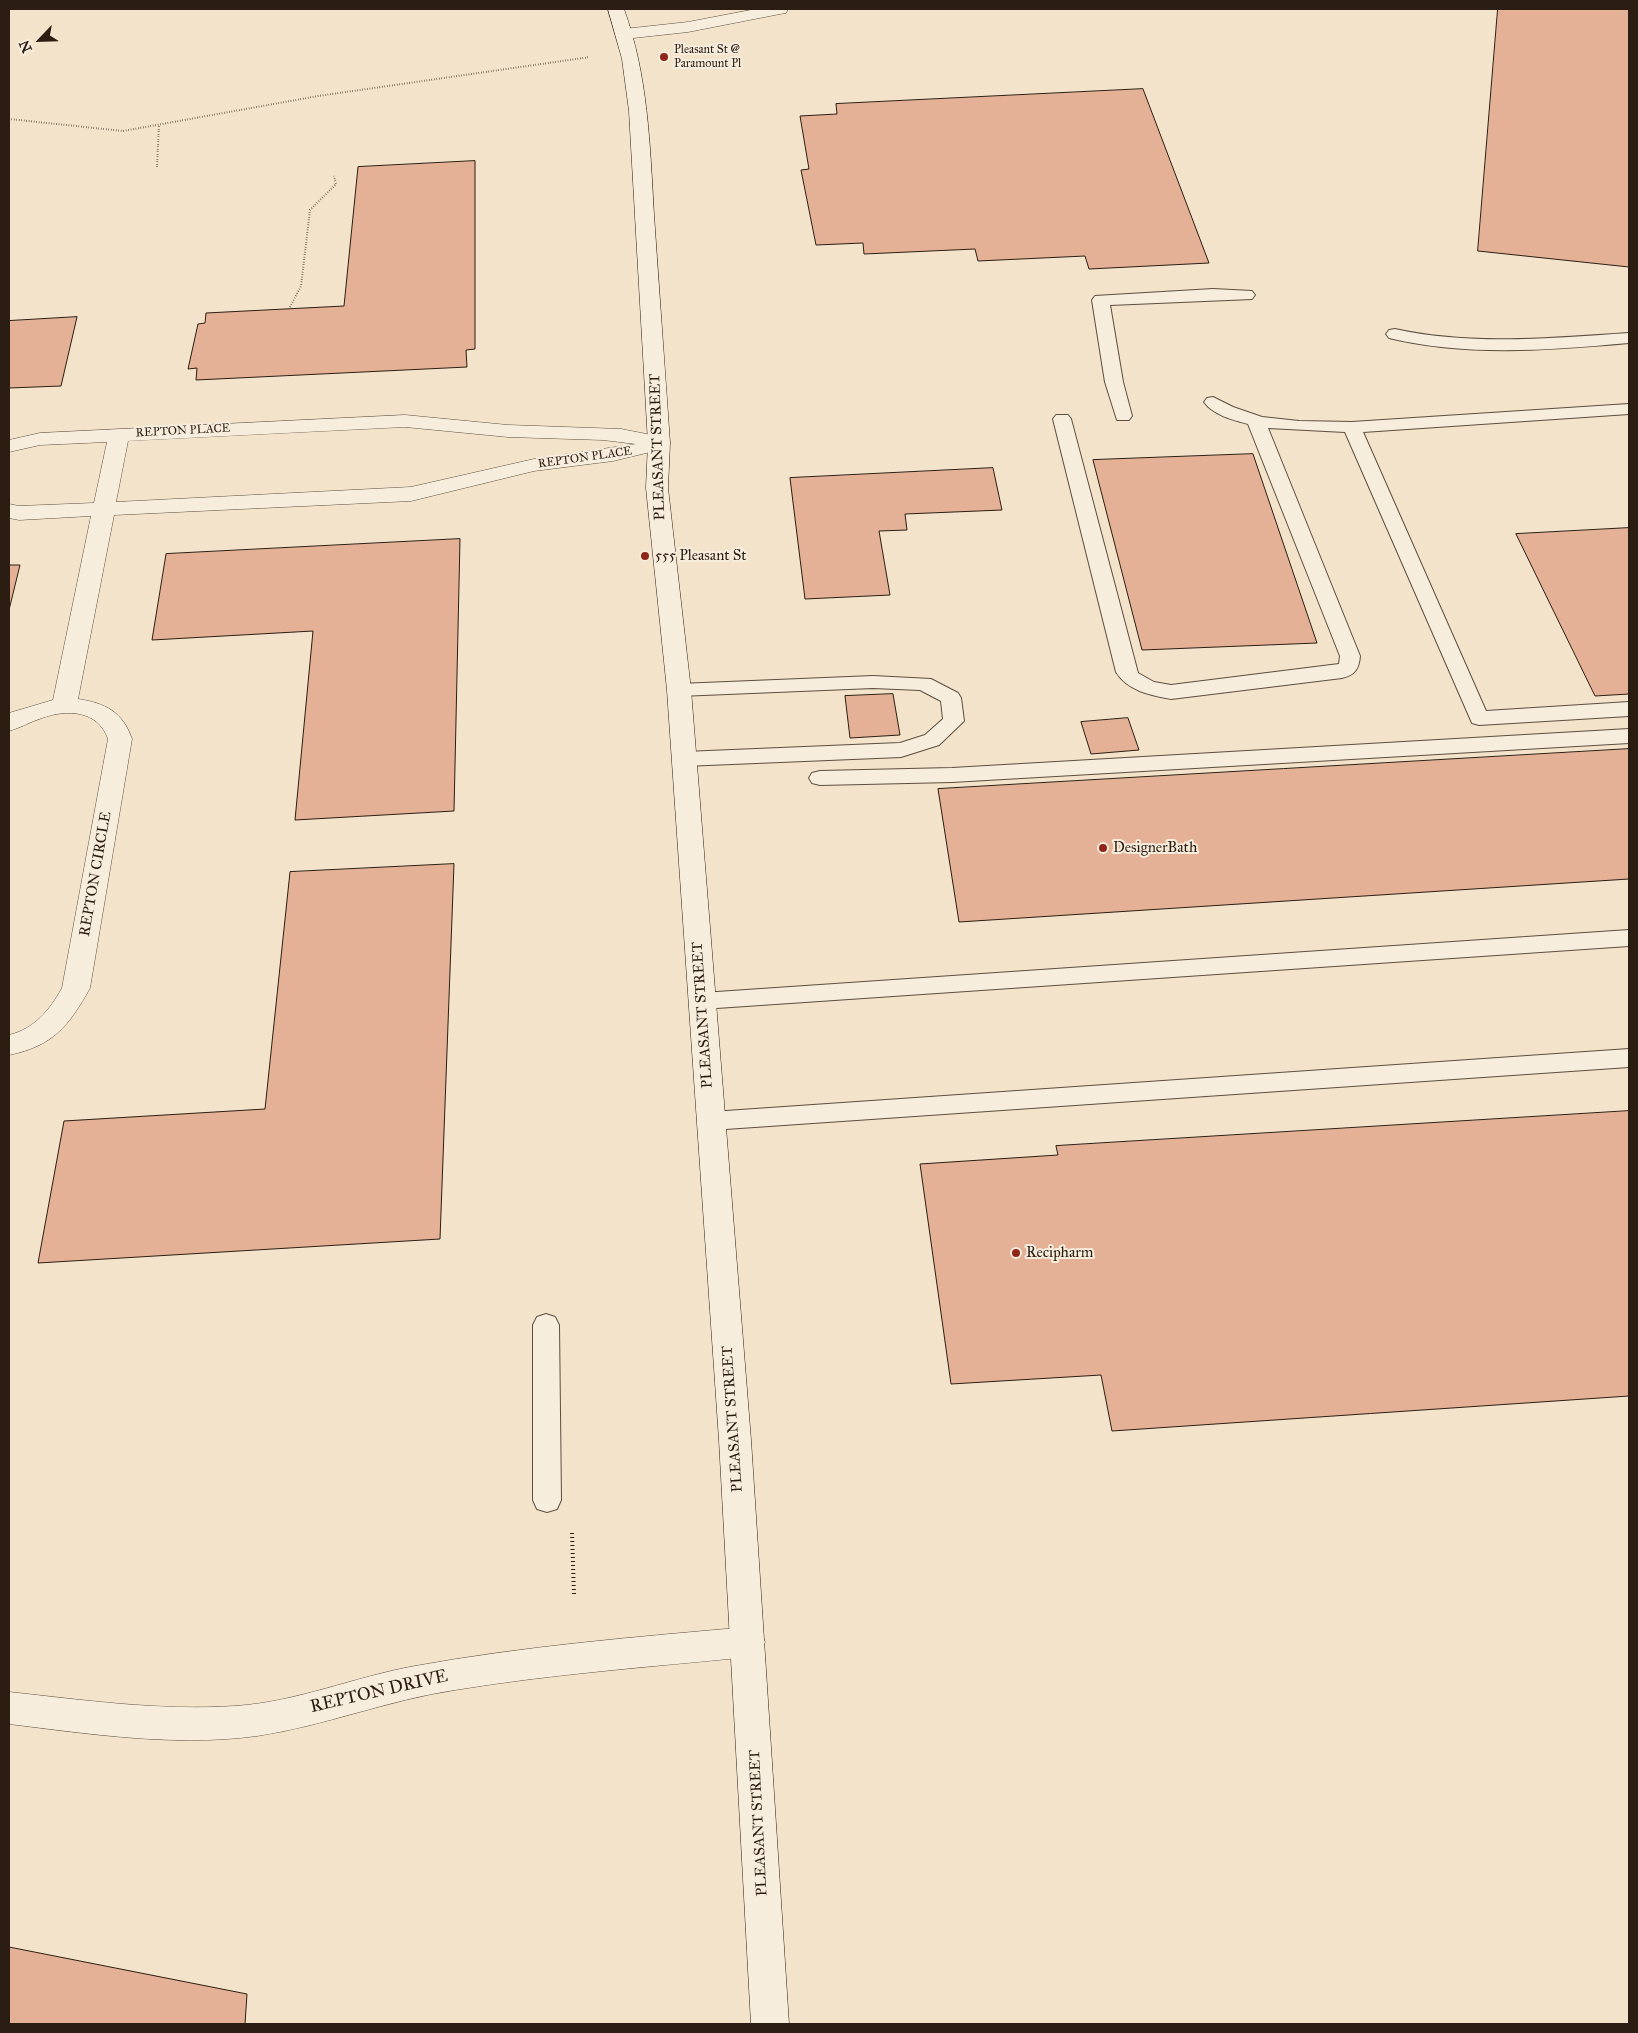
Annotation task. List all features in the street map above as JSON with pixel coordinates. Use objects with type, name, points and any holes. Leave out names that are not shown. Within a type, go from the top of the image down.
[{"type":"street","name":"PLEASANT STREET","points":[[616,9],[628,53],[636,100],[642,155],[659,443],[657,488],[679,690],[711,1121],[748,1642],[770,2024]]},
{"type":"street","points":[[624,34],[668,30],[779,9]]},
{"type":"street","points":[[694,10],[779,9]]},
{"type":"street","name":"REPTON PLACE","points":[[9,446],[40,438],[405,420],[506,431],[615,433],[636,436],[659,443]]},
{"type":"street","points":[[64,706],[119,434]]},
{"type":"street","name":"REPTON PLACE","points":[[9,511],[19,513],[104,510],[411,494],[439,490],[507,470],[542,463],[637,452],[659,443]]},
{"type":"street","name":"REPTON CIRCLE","points":[[9,723],[26,713],[64,706],[86,708],[103,714],[114,725],[120,739],[76,988],[62,1015],[42,1032],[9,1045]]},
{"type":"street","name":"REPTON DRIVE","points":[[9,1708],[135,1721],[236,1722],[294,1712],[409,1683],[461,1673],[748,1642]]},
{"type":"lane","points":[[1123,416],[1114,382],[1101,300],[1213,294],[1246,295]]},
{"type":"lane","points":[[1395,334],[1418,340],[1470,347],[1629,338]]},
{"type":"lane","points":[[1213,402],[1231,413],[1255,420],[1284,424],[1352,427],[1629,410]]},
{"type":"lane","points":[[1062,419],[1126,672],[1134,682],[1148,689],[1170,692],[1342,672],[1350,667],[1350,656],[1255,420]]},
{"type":"lane","points":[[1352,427],[1479,718],[1629,708]]},
{"type":"lane","points":[[679,690],[873,682],[924,684],[951,698],[954,721],[932,740],[901,750],[684,759]]},
{"type":"lane","points":[[820,778],[961,774],[1629,736]]},
{"type":"lane","points":[[702,1001],[1629,938]]},
{"type":"lane","points":[[711,1121],[1629,1058]]},
{"type":"lane","points":[[546,1326],[547,1500]]},
{"type":"path","points":[[9,119],[123,131],[328,95],[564,60],[628,53]]},
{"type":"path","points":[[157,168],[159,125]]},
{"type":"path","points":[[290,307],[301,286],[310,210],[336,184],[334,176]]},
{"type":"path","points":[[547,1500],[566,1503],[572,1514],[574,1595]]},
{"type":"building","points":[[1498,9],[1629,9],[1629,267],[1478,251]]},
{"type":"building","points":[[1143,89],[1209,263],[1089,269],[1085,256],[978,261],[975,249],[864,254],[863,243],[816,245],[801,170],[809,169],[800,116],[837,114],[836,104]]},
{"type":"building","points":[[475,161],[475,349],[466,350],[467,367],[196,380],[197,368],[188,369],[198,324],[205,323],[206,313],[344,306],[358,167]]},
{"type":"building","points":[[77,317],[61,386],[9,388],[9,321]]},
{"type":"building","points":[[1253,454],[1317,643],[1142,650],[1093,460]]},
{"type":"building","points":[[993,468],[1002,510],[905,514],[907,530],[879,531],[890,595],[805,599],[790,478]]},
{"type":"building","points":[[1629,528],[1629,694],[1595,696],[1516,534]]},
{"type":"building","points":[[460,539],[454,811],[295,820],[313,631],[152,640],[166,554]]},
{"type":"building","points":[[9,565],[20,565],[9,610]]},
{"type":"building","points":[[893,694],[900,735],[850,738],[845,696]]},
{"type":"building","points":[[1128,718],[1139,750],[1091,754],[1081,722]]},
{"type":"building","points":[[1629,749],[1629,879],[959,922],[938,789]]},
{"type":"building","points":[[454,864],[440,1239],[38,1263],[64,1121],[265,1109],[290,872]]},
{"type":"building","points":[[1629,1111],[1629,1396],[1112,1431],[1101,1375],[951,1384],[920,1164],[1058,1155],[1056,1146]]},
{"type":"building","points":[[9,1947],[247,1994],[245,2024],[9,2024]]},
{"type":"place","name":"Pleasant St @ Paramount Pl","points":[[664,57]]},
{"type":"place","name":"555 Pleasant St","points":[[645,556]]},
{"type":"place","name":"DesignerBath","points":[[1103,848]]},
{"type":"place","name":"Recipharm","points":[[1016,1253]]}]
